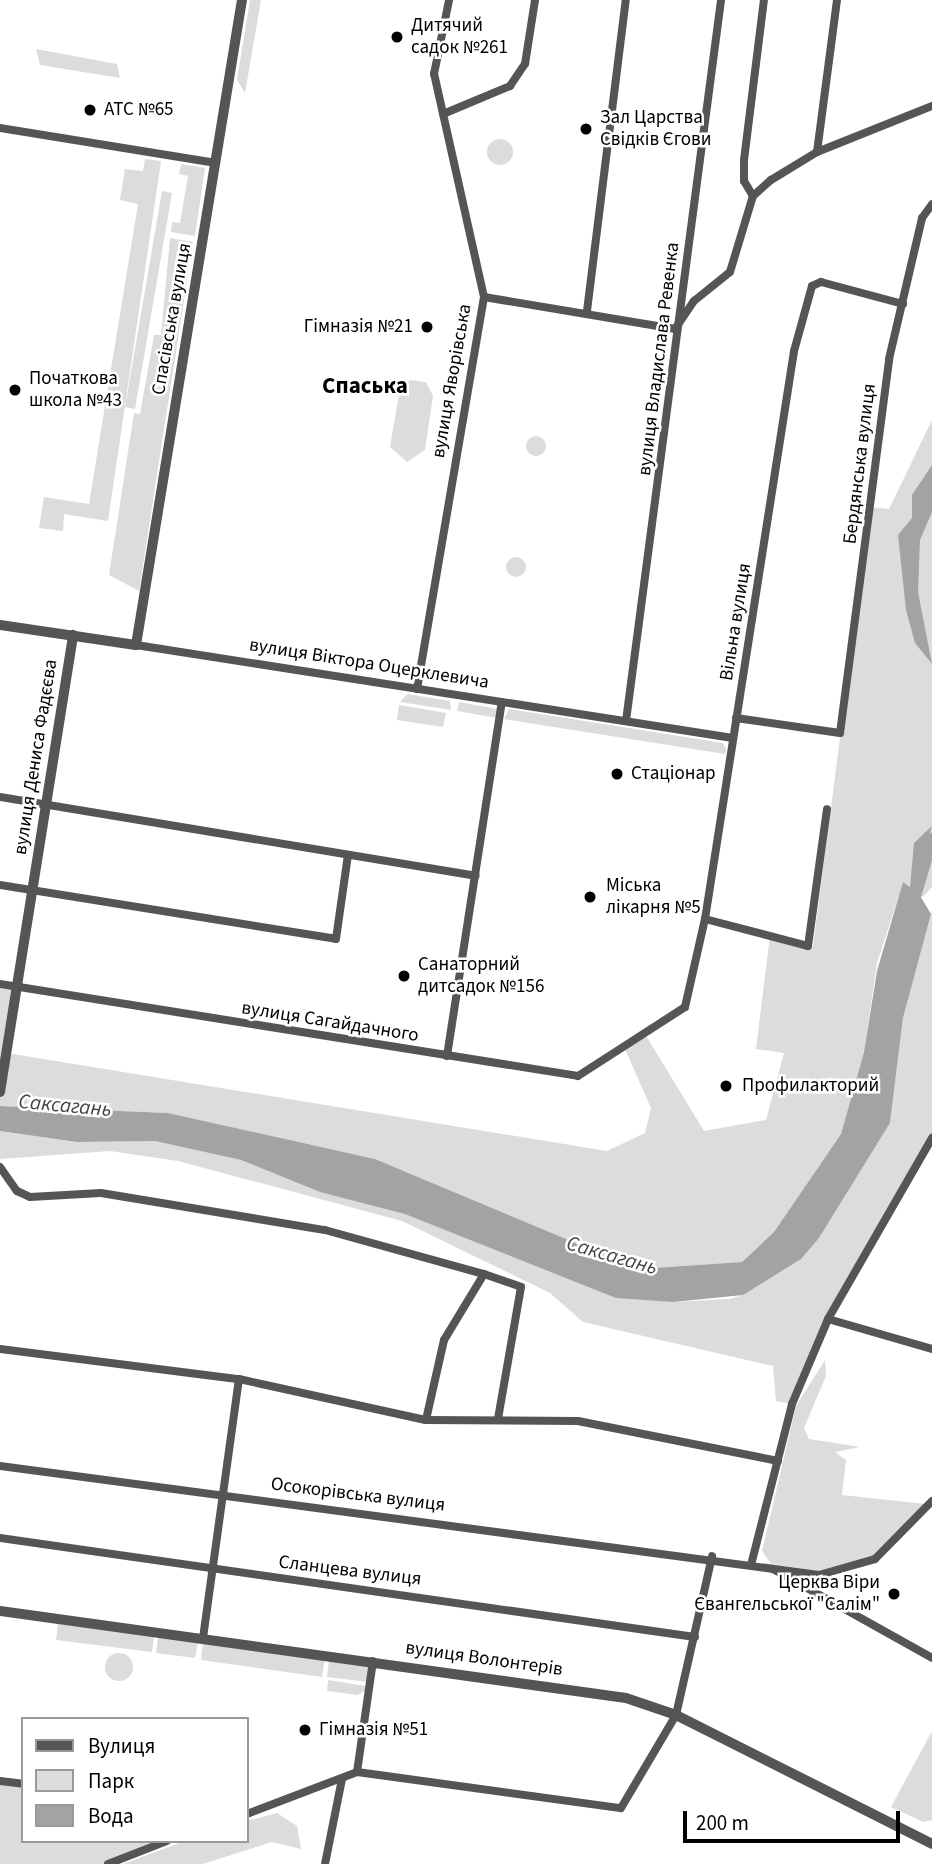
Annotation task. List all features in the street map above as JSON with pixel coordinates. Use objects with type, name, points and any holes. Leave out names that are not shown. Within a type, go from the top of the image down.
[{"type":"street","name":"Спасівська вулиця","points":[[136,645],[242,0]]},
{"type":"street","name":"вулиця Яворівська","points":[[417,689],[484,297],[434,74],[449,0]]},
{"type":"street","points":[[443,114],[510,86],[525,64],[535,0]]},
{"type":"street","points":[[587,311],[626,0]]},
{"type":"street","name":"вулиця Владислава Ревенка","points":[[626,721],[675,329],[721,0]]},
{"type":"street","points":[[753,197],[744,181],[744,160],[764,0]]},
{"type":"street","points":[[817,152],[837,0]]},
{"type":"street","points":[[484,297],[587,311],[675,329],[694,301],[734,265],[753,197],[817,152],[932,106]]},
{"type":"street","points":[[0,128],[216,163]]},
{"type":"street","name":"Бердянська вулиця","points":[[736,718],[840,733],[885,384],[922,218],[932,204]]},
{"type":"street","name":"Вільна вулиця","points":[[645,1034],[688,1003],[705,919],[794,351],[812,286],[821,282],[903,304]]},
{"type":"street","name":"вулиця Віктора Оцерклевича","points":[[0,625],[733,738]]},
{"type":"street","name":"вулиця Дениса Фадєєва","points":[[0,1091],[73,635]]},
{"type":"street","points":[[447,1056],[502,702]]},
{"type":"street","points":[[0,797],[475,876]]},
{"type":"street","points":[[705,919],[808,946],[827,808]]},
{"type":"street","points":[[0,885],[336,939],[348,855]]},
{"type":"street","name":"вулиця Сагайдачного","points":[[0,984],[578,1076],[645,1034]]},
{"type":"street","points":[[751,1564],[792,1404],[828,1319],[932,1139]]},
{"type":"street","points":[[0,1167],[17,1191],[30,1197],[101,1193],[326,1230],[521,1287],[498,1419]]},
{"type":"street","points":[[426,1420],[444,1340],[484,1274]]},
{"type":"street","points":[[828,1319],[932,1349]]},
{"type":"street","points":[[0,1349],[239,1379],[426,1420],[578,1422],[778,1461]]},
{"type":"street","points":[[203,1638],[239,1379]]},
{"type":"street","name":"Осокорівська вулиця","points":[[0,1466],[712,1556]]},
{"type":"street","points":[[248,1814],[356,1772],[621,1808],[676,1715],[712,1556],[772,1569],[833,1575],[858,1567],[895,1546],[932,1501]]},
{"type":"street","name":"Сланцева вулиця","points":[[0,1538],[695,1637]]},
{"type":"street","points":[[772,1569],[932,1658]]},
{"type":"street","name":"вулиця Волонтерів","points":[[0,1611],[614,1696],[676,1715],[932,1844]]},
{"type":"street","points":[[356,1772],[373,1661]]},
{"type":"street","points":[[325,1864],[342,1779]]},
{"type":"street","points":[[0,1781],[21,1784]]},
{"type":"street","points":[[108,1864],[162,1843]]},
{"type":"green space","points":[[250,0],[261,0],[245,93],[237,80]]},
{"type":"green space","points":[[36,49],[117,64],[120,78],[40,65]]},
{"type":"green space","points":[[500,139],[509,143],[513,152],[509,161],[500,165],[491,161],[487,152],[491,143]]},
{"type":"green space","points":[[145,159],[161,161],[108,521],[64,514],[63,531],[39,528],[44,497],[89,504],[138,204],[120,200],[125,169],[143,171]]},
{"type":"green space","points":[[181,164],[205,168],[195,236],[171,232],[172,222],[180,223],[188,176],[179,174]]},
{"type":"green space","points":[[162,191],[172,193],[135,409],[125,407]]},
{"type":"green space","points":[[170,238],[193,242],[139,591],[109,575],[134,413],[140,414],[154,335],[161,335]]},
{"type":"green space","points":[[410,380],[426,382],[433,396],[425,450],[407,462],[390,447],[400,388]]},
{"type":"green space","points":[[932,420],[932,887],[923,897],[903,883],[877,963],[864,1052],[841,1134],[774,1232],[742,1262],[638,1269],[375,1159],[168,1113],[0,1106],[0,984],[17,986],[7,1053],[607,1151],[645,1133],[651,1108],[625,1049],[645,1034],[704,1131],[766,1120],[784,1053],[756,1049],[770,935],[813,946],[870,507],[889,509]]},
{"type":"green space","points":[[532,436],[540,436],[546,446],[540,456],[532,456],[526,450],[526,442]]},
{"type":"green space","points":[[512,557],[520,557],[526,567],[520,577],[512,577],[506,571],[506,563]]},
{"type":"green space","points":[[407,694],[450,701],[451,710],[400,702]]},
{"type":"green space","points":[[459,702],[498,709],[497,718],[457,711]]},
{"type":"green space","points":[[399,705],[446,713],[443,727],[397,720]]},
{"type":"green space","points":[[509,709],[723,743],[726,749],[725,754],[504,719]]},
{"type":"green space","points":[[932,910],[932,1138],[841,1296],[792,1404],[776,1401],[773,1366],[583,1322],[550,1293],[402,1221],[178,1161],[110,1151],[0,1159],[0,1131],[77,1142],[155,1141],[241,1160],[320,1192],[358,1198],[673,1302],[729,1299],[743,1295],[819,1238],[890,1123],[903,1018]]},
{"type":"green space","points":[[825,1360],[826,1376],[804,1428],[809,1439],[860,1447],[835,1452],[846,1460],[842,1495],[926,1504],[873,1557],[831,1573],[771,1564],[762,1551],[796,1406]]},
{"type":"green space","points":[[58,1624],[154,1637],[152,1652],[56,1640]]},
{"type":"green space","points":[[158,1637],[198,1642],[195,1658],[156,1653]]},
{"type":"green space","points":[[203,1642],[325,1658],[322,1677],[201,1660]]},
{"type":"green space","points":[[119,1653],[129,1657],[133,1667],[129,1677],[119,1681],[109,1677],[105,1667],[109,1657]]},
{"type":"green space","points":[[329,1660],[370,1666],[368,1682],[327,1677]]},
{"type":"green space","points":[[328,1680],[366,1686],[366,1690],[358,1695],[327,1691]]},
{"type":"green space","points":[[932,1731],[932,1820],[923,1822],[891,1807]]},
{"type":"green space","points":[[0,1781],[21,1784],[21,1843],[162,1843],[108,1864],[0,1864]]},
{"type":"green space","points":[[277,1813],[297,1826],[301,1849],[272,1842],[203,1864],[123,1864],[180,1843],[248,1843],[248,1821]]},
{"type":"water","points":[[932,465],[932,512],[920,540],[918,592],[932,664],[915,643],[906,610],[898,535],[912,518],[912,495]]},
{"type":"water","points":[[932,826],[919,868],[919,894],[931,914],[903,1018],[890,1123],[819,1238],[801,1259],[743,1295],[673,1302],[616,1298],[405,1214],[320,1192],[241,1160],[155,1141],[77,1142],[0,1131],[0,1106],[168,1113],[375,1159],[638,1269],[742,1262],[774,1232],[841,1134],[864,1052],[877,971],[903,882],[910,887],[914,843]]},
{"type":"waterway","name":"Саксагань","points":[[914,900],[932,839]]},
{"type":"place","name":"Дитячий садок №261","points":[[397,37]]},
{"type":"place","name":"АТС №65","points":[[90,110]]},
{"type":"place","name":"Зал Царства Свідків Єгови","points":[[586,129]]},
{"type":"place","name":"Гімназія №21","points":[[427,327]]},
{"type":"place","name":"Початкова школа №43","points":[[15,390]]},
{"type":"place","name":"Стаціонар","points":[[617,774]]},
{"type":"place","name":"Міська лікарня №5","points":[[590,897]]},
{"type":"place","name":"Санаторний дитсадок №156","points":[[404,976]]},
{"type":"place","name":"Профилакторий","points":[[726,1086]]},
{"type":"place","name":"Церква Віри Євангельської \"Салім\"","points":[[894,1594]]},
{"type":"place","name":"Гімназія №51","points":[[305,1730]]},
{"type":"district","name":"Спаська","points":[[365,386]]}]
